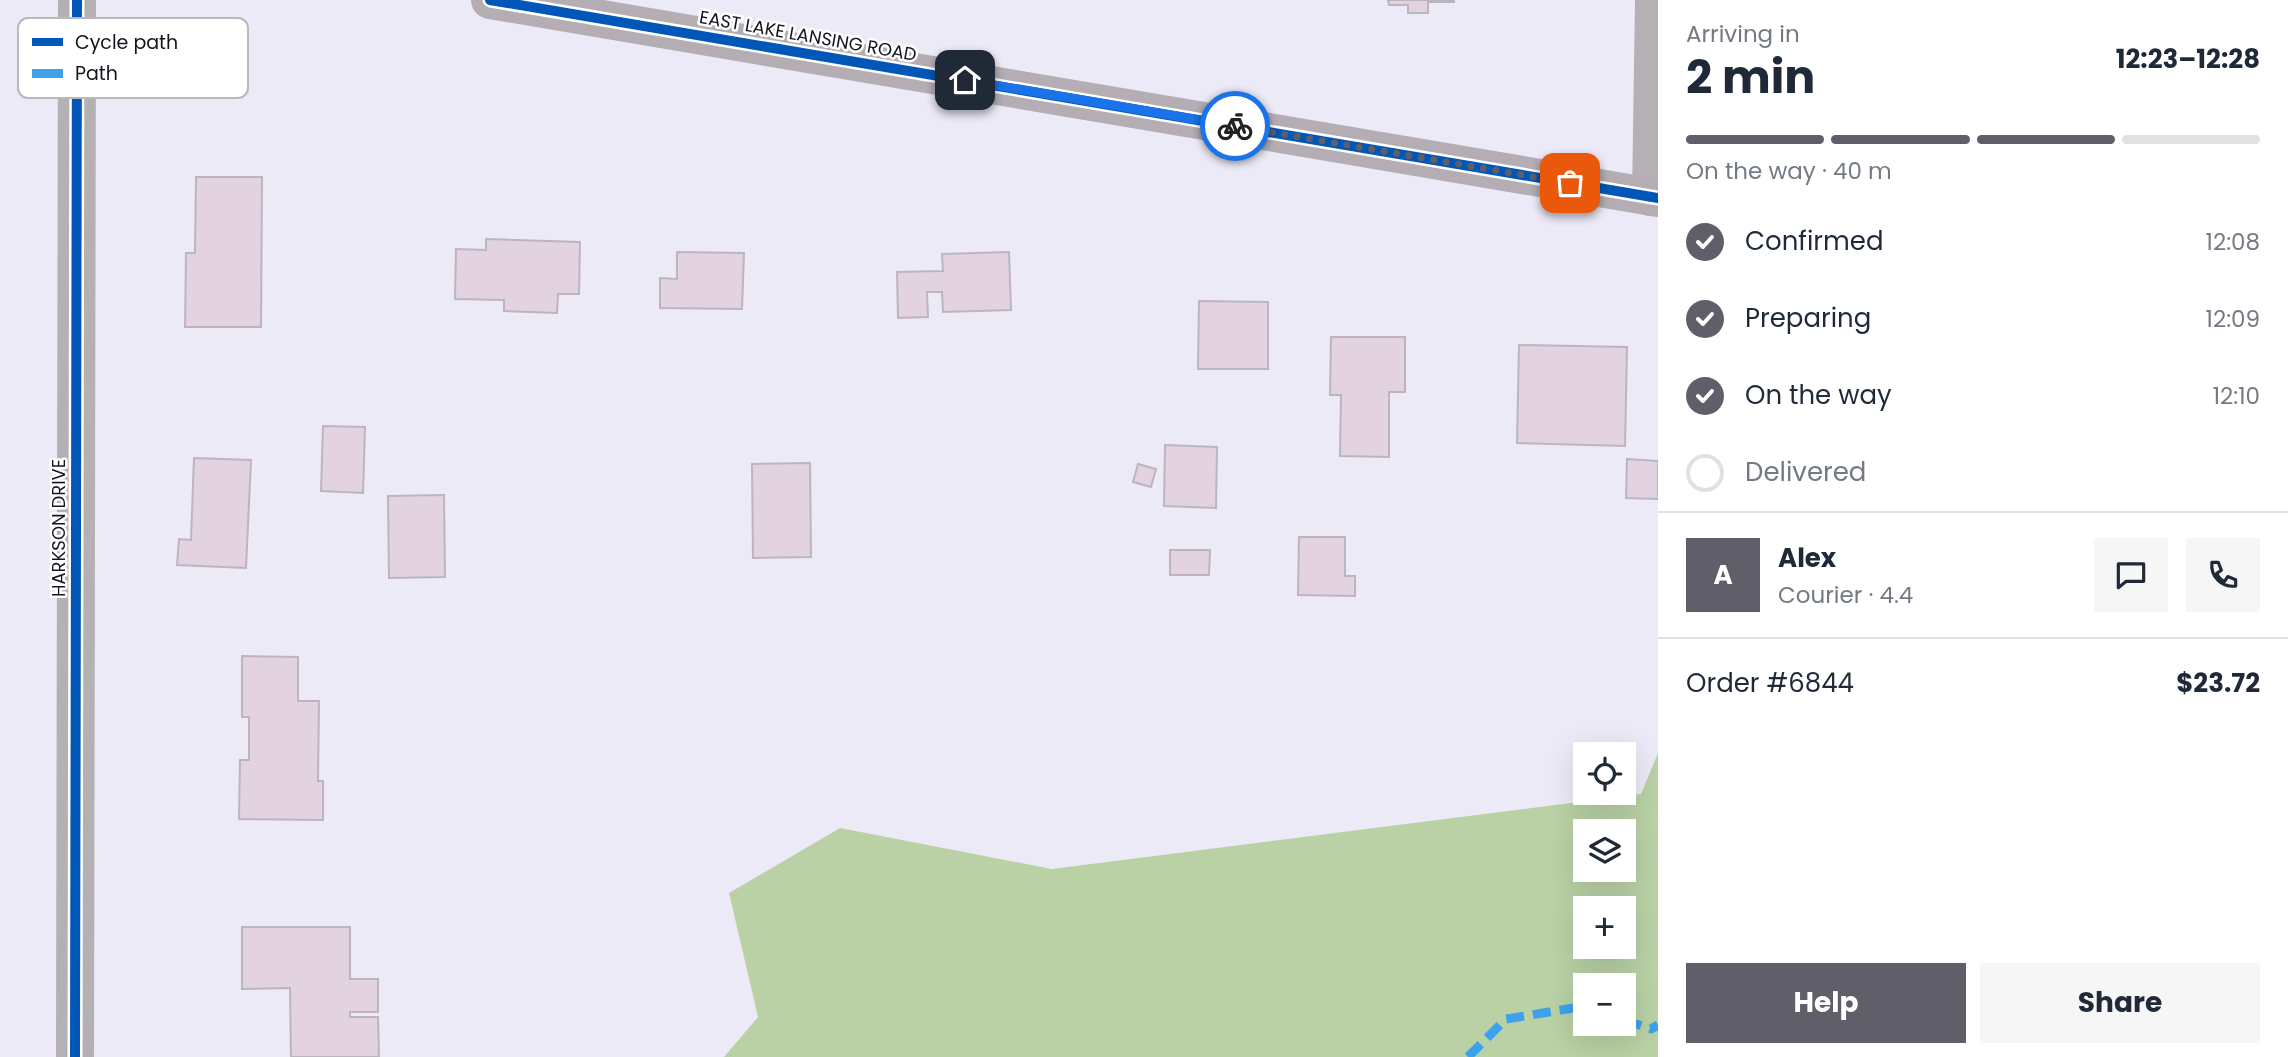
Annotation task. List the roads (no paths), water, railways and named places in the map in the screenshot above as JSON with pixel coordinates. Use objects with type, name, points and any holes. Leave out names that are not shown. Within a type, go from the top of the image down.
[{"type":"main road","name":"EAST LAKE LANSING ROAD","points":[[490,0],[1655,198]]},
{"type":"street","name":"HARKSON DRIVE","points":[[77,0],[77,18]]},
{"type":"street","points":[[1654,0],[1655,198]]},
{"type":"street","name":"HARKSON DRIVE","points":[[75,1057],[77,98]]}]
